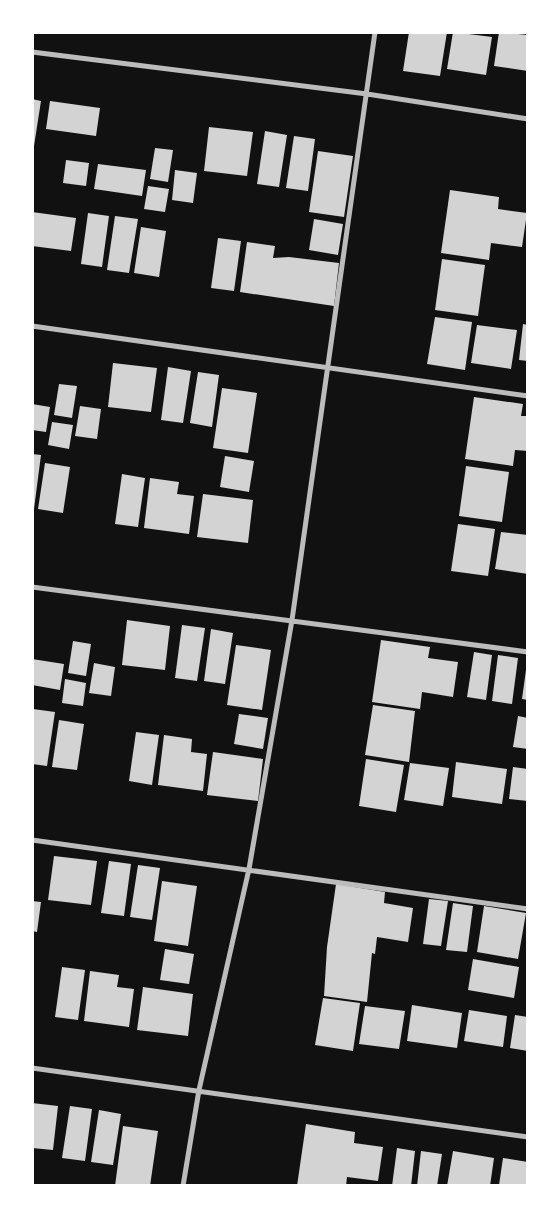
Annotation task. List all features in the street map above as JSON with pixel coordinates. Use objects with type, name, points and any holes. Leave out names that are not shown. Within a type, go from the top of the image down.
[{"type":"street","points":[[183,1186],[199,1090],[249,869],[292,620],[330,366],[375,32]]},
{"type":"street","points":[[32,52],[367,94],[528,119]]},
{"type":"street","points":[[32,326],[330,366],[528,396]]},
{"type":"street","points":[[32,587],[528,652]]},
{"type":"street","points":[[32,840],[528,909]]},
{"type":"street","points":[[32,1068],[528,1137]]},
{"type":"building","points":[[409,32],[447,32],[440,76],[403,71]]},
{"type":"building","points":[[453,32],[492,37],[486,75],[447,69]]},
{"type":"building","points":[[499,32],[528,35],[528,71],[494,66]]},
{"type":"building","points":[[32,99],[41,101],[34,146],[32,145]]},
{"type":"building","points":[[50,101],[100,108],[96,136],[46,129]]},
{"type":"building","points":[[209,127],[253,132],[247,176],[204,171]]},
{"type":"building","points":[[265,131],[287,135],[279,187],[257,184]]},
{"type":"building","points":[[294,136],[315,139],[308,191],[286,188]]},
{"type":"building","points":[[155,148],[173,150],[168,182],[150,179]]},
{"type":"building","points":[[318,151],[353,156],[344,217],[309,212]]},
{"type":"building","points":[[66,160],[89,163],[86,186],[63,183]]},
{"type":"building","points":[[98,164],[146,170],[142,196],[94,189]]},
{"type":"building","points":[[175,170],[197,173],[193,203],[172,200]]},
{"type":"building","points":[[148,186],[169,189],[165,212],[144,209]]},
{"type":"building","points":[[450,190],[499,197],[498,209],[527,213],[522,247],[491,243],[489,260],[441,253]]},
{"type":"building","points":[[32,212],[76,218],[71,251],[32,246]]},
{"type":"building","points":[[88,213],[109,216],[102,267],[81,264]]},
{"type":"building","points":[[115,216],[138,219],[129,273],[107,270]]},
{"type":"building","points":[[314,219],[343,224],[338,255],[309,250]]},
{"type":"building","points":[[141,227],[166,231],[159,277],[134,273]]},
{"type":"building","points":[[218,238],[241,241],[234,291],[211,288]]},
{"type":"building","points":[[247,242],[275,246],[273,258],[289,257],[339,263],[334,306],[240,292]]},
{"type":"building","points":[[442,259],[485,265],[478,316],[435,310]]},
{"type":"building","points":[[435,317],[472,322],[465,370],[427,364]]},
{"type":"building","points":[[523,324],[528,325],[528,361],[519,360]]},
{"type":"building","points":[[477,325],[517,330],[511,369],[471,363]]},
{"type":"building","points":[[113,363],[157,368],[151,412],[108,407]]},
{"type":"building","points":[[168,367],[191,371],[183,423],[161,420]]},
{"type":"building","points":[[198,372],[219,375],[212,427],[190,423]]},
{"type":"building","points":[[59,384],[77,386],[72,418],[54,415]]},
{"type":"building","points":[[222,388],[257,393],[248,453],[213,448]]},
{"type":"building","points":[[474,397],[523,404],[521,416],[528,416],[528,451],[515,450],[513,466],[465,459]]},
{"type":"building","points":[[32,404],[50,407],[46,432],[32,430]]},
{"type":"building","points":[[80,406],[101,409],[97,439],[75,436]]},
{"type":"building","points":[[52,422],[73,425],[69,449],[48,445]]},
{"type":"building","points":[[32,454],[41,455],[34,509],[32,509]]},
{"type":"building","points":[[225,456],[254,461],[249,492],[220,487]]},
{"type":"building","points":[[45,463],[70,467],[63,513],[38,509]]},
{"type":"building","points":[[466,466],[509,472],[502,522],[459,516]]},
{"type":"building","points":[[122,474],[145,478],[138,527],[115,524]]},
{"type":"building","points":[[150,478],[179,482],[177,494],[194,496],[189,534],[144,528]]},
{"type":"building","points":[[203,494],[253,500],[248,543],[197,537]]},
{"type":"building","points":[[458,524],[495,529],[488,576],[451,571]]},
{"type":"building","points":[[501,532],[528,535],[528,574],[495,569]]},
{"type":"building","points":[[127,620],[170,626],[165,670],[122,665]]},
{"type":"building","points":[[182,625],[205,628],[197,681],[175,678]]},
{"type":"building","points":[[211,629],[233,633],[225,684],[204,681]]},
{"type":"building","points":[[381,640],[430,647],[428,658],[458,662],[453,697],[422,692],[420,709],[372,702]]},
{"type":"building","points":[[73,641],[91,644],[86,676],[68,673]]},
{"type":"building","points":[[236,645],[271,650],[262,710],[227,705]]},
{"type":"building","points":[[474,652],[492,655],[486,700],[467,697]]},
{"type":"building","points":[[498,655],[518,658],[512,704],[492,701]]},
{"type":"building","points":[[32,659],[64,664],[60,690],[32,685]]},
{"type":"building","points":[[94,663],[115,667],[111,696],[89,693]]},
{"type":"building","points":[[526,670],[528,671],[528,700],[522,699]]},
{"type":"building","points":[[65,679],[86,683],[83,706],[62,703]]},
{"type":"building","points":[[373,705],[415,711],[409,762],[365,755]]},
{"type":"building","points":[[33,709],[55,712],[47,766],[32,764]]},
{"type":"building","points":[[239,714],[268,718],[263,749],[234,744]]},
{"type":"building","points":[[518,716],[528,718],[528,749],[513,747]]},
{"type":"building","points":[[59,720],[84,724],[77,770],[52,767]]},
{"type":"building","points":[[136,732],[159,735],[152,785],[129,781]]},
{"type":"building","points":[[164,735],[192,739],[191,752],[207,754],[203,791],[158,785]]},
{"type":"building","points":[[213,752],[263,759],[258,801],[207,795]]},
{"type":"building","points":[[366,759],[404,765],[396,812],[359,806]]},
{"type":"building","points":[[456,762],[507,769],[502,804],[452,797]]},
{"type":"building","points":[[410,763],[449,768],[443,806],[404,800]]},
{"type":"building","points":[[513,767],[528,769],[528,801],[509,799]]},
{"type":"building","points":[[54,856],[97,861],[91,905],[48,900]]},
{"type":"building","points":[[109,861],[131,864],[124,916],[101,913]]},
{"type":"building","points":[[138,865],[160,868],[152,920],[130,917]]},
{"type":"building","points":[[162,881],[197,886],[188,946],[154,941]]},
{"type":"building","points":[[336,884],[385,892],[384,903],[413,908],[408,942],[377,937],[375,954],[372,953],[367,1002],[324,996],[327,947]]},
{"type":"building","points":[[429,899],[448,901],[441,946],[423,944]]},
{"type":"building","points":[[32,901],[41,902],[37,932],[32,931]]},
{"type":"building","points":[[453,903],[473,906],[467,952],[446,950]]},
{"type":"building","points":[[484,906],[526,913],[518,959],[477,952]]},
{"type":"building","points":[[165,949],[194,954],[189,984],[160,980]]},
{"type":"building","points":[[473,959],[519,967],[514,998],[468,990]]},
{"type":"building","points":[[62,967],[85,970],[78,1020],[55,1017]]},
{"type":"building","points":[[90,971],[119,975],[117,987],[134,989],[129,1027],[84,1021]]},
{"type":"building","points":[[143,987],[193,994],[188,1036],[137,1030]]},
{"type":"building","points":[[323,998],[360,1003],[353,1051],[315,1045]]},
{"type":"building","points":[[412,1005],[462,1013],[457,1048],[407,1041]]},
{"type":"building","points":[[365,1006],[405,1011],[399,1049],[359,1044]]},
{"type":"building","points":[[469,1010],[507,1016],[503,1047],[464,1041]]},
{"type":"building","points":[[515,1015],[528,1017],[528,1051],[510,1048]]},
{"type":"building","points":[[32,1103],[58,1106],[53,1150],[32,1148]]},
{"type":"building","points":[[70,1106],[92,1109],[85,1161],[62,1158]]},
{"type":"building","points":[[99,1110],[121,1114],[113,1165],[91,1162]]},
{"type":"building","points":[[306,1124],[355,1132],[354,1143],[383,1147],[378,1181],[347,1177],[346,1186],[297,1186]]},
{"type":"building","points":[[123,1126],[158,1131],[150,1186],[115,1186]]},
{"type":"building","points":[[397,1148],[415,1151],[411,1186],[392,1186]]},
{"type":"building","points":[[421,1151],[442,1154],[437,1186],[417,1186]]},
{"type":"building","points":[[453,1151],[494,1158],[490,1186],[447,1186]]},
{"type":"building","points":[[503,1158],[528,1162],[528,1186],[499,1185]]}]
